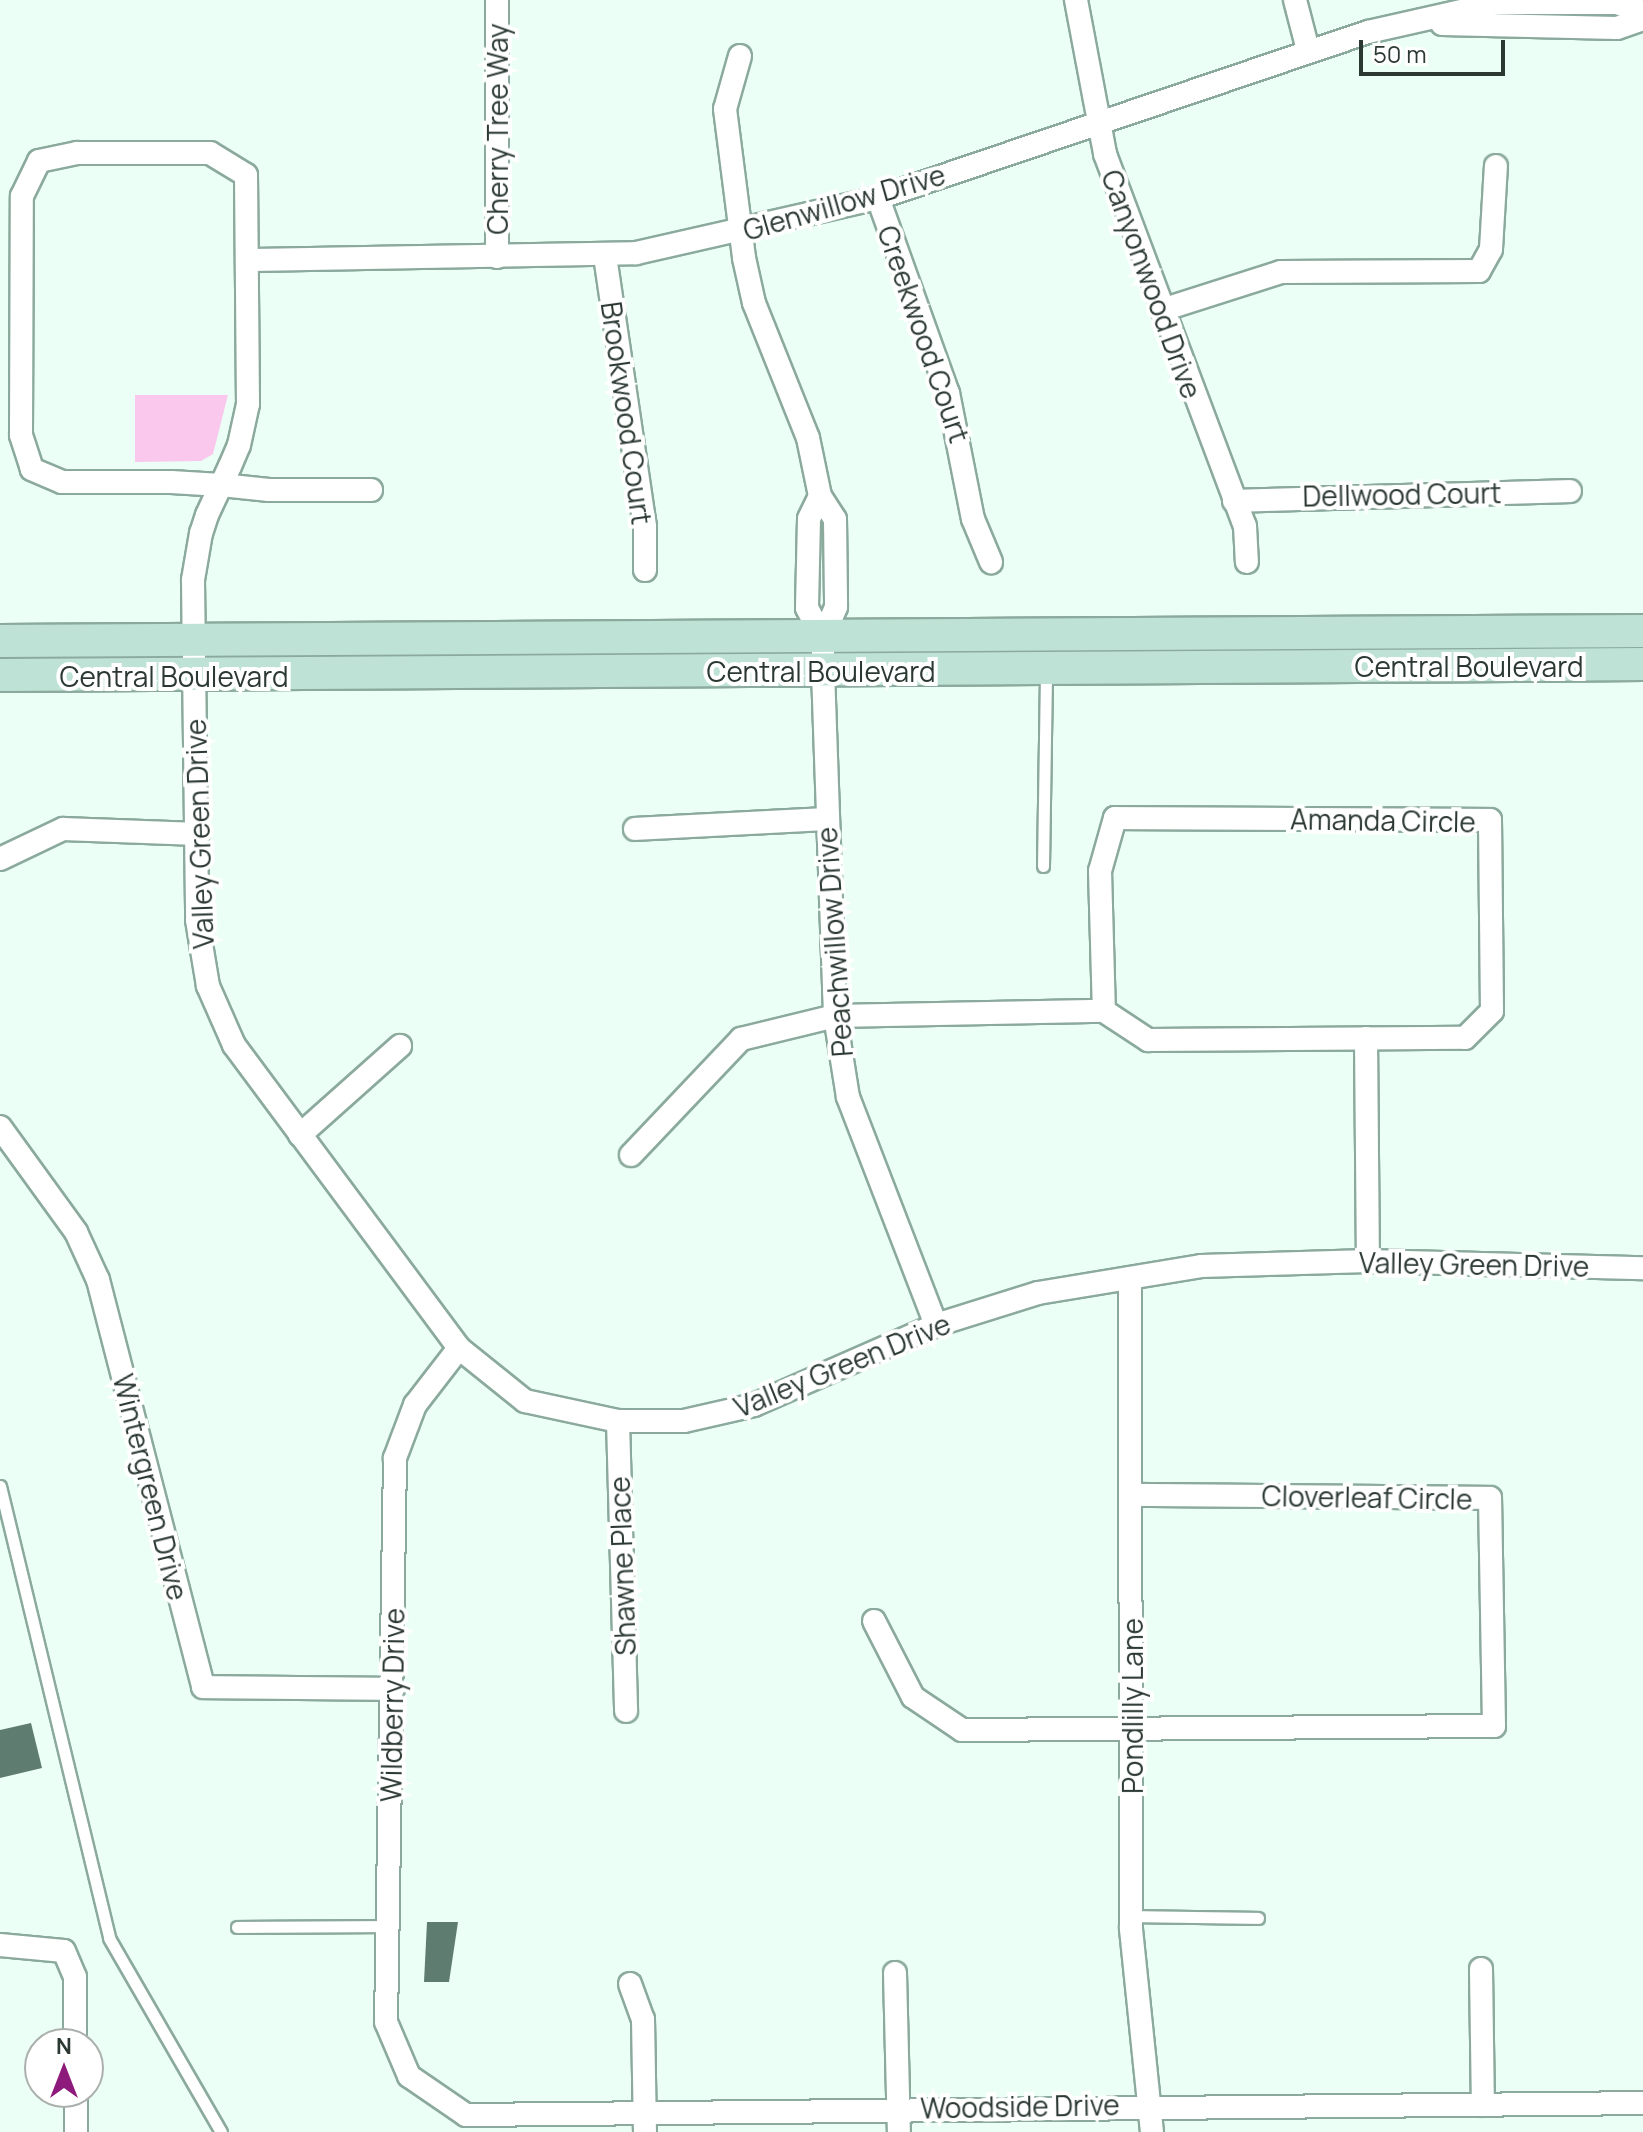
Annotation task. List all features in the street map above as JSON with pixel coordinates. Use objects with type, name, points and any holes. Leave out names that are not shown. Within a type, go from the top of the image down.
[{"type":"street","name":"Cherry Tree Way","points":[[497,0],[497,257]]},
{"type":"street","name":"Canyonwood Drive","points":[[1076,0],[1098,122],[1162,310],[1234,501],[1247,562]]},
{"type":"street","points":[[1295,0],[1308,50]]},
{"type":"street","name":"Glenwillow Drive","points":[[250,260],[605,256],[740,232],[878,198],[1308,50],[1497,3],[1617,3],[1643,12]]},
{"type":"street","name":"Glenwillow Drive","points":[[1417,23],[1617,28],[1643,19]]},
{"type":"street","name":"Peachwillow Drive","points":[[740,56],[725,109],[740,232],[754,303],[808,438],[820,496],[809,519],[807,608],[823,638],[825,819],[835,1016],[848,1097],[936,1325]]},
{"type":"street","name":"Valley Green Drive","points":[[221,485],[62,482],[40,476],[25,458],[22,196],[39,161],[77,153],[224,156],[249,183],[248,404],[221,485],[196,555],[193,642],[197,920],[208,986],[234,1045],[459,1348],[525,1401],[618,1421],[684,1421],[754,1405],[936,1325],[1038,1293],[1201,1266],[1368,1261],[1643,1268]]},
{"type":"street","points":[[1162,310],[1281,272],[1479,271],[1491,249],[1496,166]]},
{"type":"street","name":"Creekwood Court","points":[[878,198],[948,393],[973,519],[991,562]]},
{"type":"street","name":"Brookwood Court","points":[[605,256],[645,526],[645,570]]},
{"type":"street","points":[[221,485],[371,490]]},
{"type":"street","name":"Dellwood Court","points":[[1234,501],[1570,491]]},
{"type":"street","name":"Central Boulevard","points":[[0,641],[1643,631]]},
{"type":"street","name":"Central Boulevard","points":[[0,675],[194,677],[1643,664]]},
{"type":"street","name":"Amanda Circle","points":[[1115,818],[1490,820],[1492,1011],[1465,1038],[1148,1040],[1104,1011],[1100,871],[1115,818]]},
{"type":"street","points":[[635,829],[825,819]]},
{"type":"street","points":[[0,859],[63,829],[198,834]]},
{"type":"street","points":[[631,1155],[741,1039],[835,1016],[1104,1011]]},
{"type":"street","points":[[1366,1038],[1368,1261]]},
{"type":"street","points":[[300,1135],[400,1046]]},
{"type":"street","name":"Wintergreen Drive","points":[[0,1127],[76,1232],[98,1280],[203,1687],[393,1689]]},
{"type":"street","name":"Pondlilly Lane","points":[[1130,1278],[1133,1495],[1131,1916],[1152,2132]]},
{"type":"street","name":"Wildberry Drive","points":[[409,2076],[386,2022],[395,1458],[415,1405],[459,1348]]},
{"type":"street","name":"Shawne Place","points":[[618,1421],[626,1711]]},
{"type":"street","name":"Cloverleaf Circle","points":[[1132,1727],[1494,1726],[1490,1498],[1133,1495]]},
{"type":"street","points":[[874,1621],[913,1697],[962,1730],[1132,1727]]},
{"type":"street","points":[[0,1945],[64,1951],[75,1977],[75,2028]]},
{"type":"street","points":[[1481,1969],[1483,2105]]},
{"type":"street","points":[[895,1973],[899,2132]]},
{"type":"street","points":[[630,1984],[643,2019],[645,2122]]},
{"type":"street","name":"Woodside Drive","points":[[409,2076],[466,2115],[645,2122],[899,2108],[1643,2103]]},
{"type":"street","points":[[76,2108],[76,2132]]},
{"type":"lane","points":[[1043,866],[1046,669]]},
{"type":"lane","points":[[0,1486],[109,1938],[221,2132]]},
{"type":"lane","points":[[1131,1916],[1258,1918]]},
{"type":"lane","points":[[237,1927],[388,1926]]},
{"type":"shaded area","points":[[135,395],[228,395],[213,454],[201,461],[135,462]]},
{"type":"building","points":[[31,1723],[42,1768],[0,1778],[0,1730]]},
{"type":"building","points":[[427,1922],[458,1922],[449,1982],[424,1982]]}]
